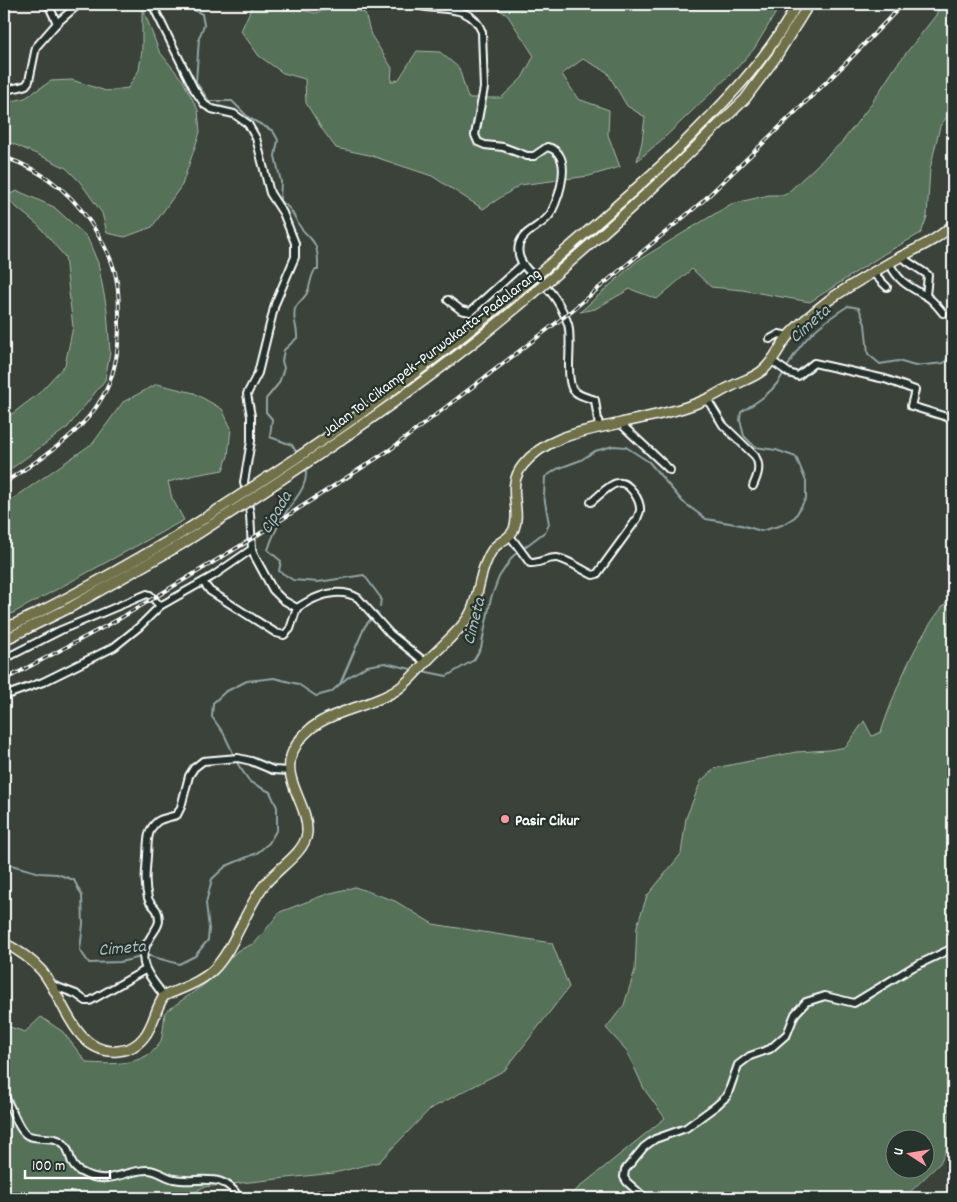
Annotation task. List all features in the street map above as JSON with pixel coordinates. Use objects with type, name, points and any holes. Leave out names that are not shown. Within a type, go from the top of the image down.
[{"type":"highway","name":"Jalan Tol Cikampek–Purwakarta–Padalarang","points":[[4,629],[179,540],[407,380],[549,267],[665,162],[734,92],[765,54],[797,4]]},
{"type":"highway","name":"Jalan Tol Cikampek–Purwakarta–Padalarang","points":[[4,640],[71,608],[326,451],[448,362],[576,257],[674,168],[745,99],[776,57],[809,4]]},
{"type":"highway","points":[[4,943],[20,951],[41,970],[52,985],[73,1025],[81,1036],[94,1046],[114,1052],[126,1050],[138,1044],[154,1020],[164,996],[204,978],[216,968],[260,890],[271,876],[298,853],[305,842],[307,832],[306,819],[294,786],[290,771],[290,760],[293,751],[307,731],[326,717],[395,691],[409,681],[423,664],[466,621],[478,593],[485,563],[492,550],[498,544],[513,540],[516,520],[513,495],[515,482],[522,465],[546,445],[572,434],[680,410],[760,373],[772,361],[788,336],[825,303],[853,283],[873,274],[889,263],[938,237],[953,224]]},
{"type":"street","points":[[48,4],[57,23]]},
{"type":"street","points":[[4,90],[26,85],[29,81],[36,47],[57,23],[79,4]]},
{"type":"street","points":[[152,4],[194,89],[205,105],[212,109],[234,114],[248,124],[256,138],[270,192],[283,213],[295,243],[295,257],[275,304],[258,373],[247,394],[251,416],[251,441],[244,482],[251,524],[252,549],[260,568],[273,590],[283,600],[297,608]]},
{"type":"street","points":[[413,4],[463,12],[474,19],[479,25],[482,32],[484,88],[475,135],[478,142],[485,145],[503,147],[527,156],[534,156],[547,147],[552,148],[561,158],[564,165],[561,183],[551,213],[524,237],[519,244],[519,257],[523,264],[552,294],[568,325],[569,375],[572,388],[578,394],[595,400],[599,427]]},
{"type":"street","points":[[902,256],[906,261],[928,274],[926,296]]},
{"type":"street","points":[[889,263],[898,278],[912,289],[926,296],[943,313]]},
{"type":"street","points":[[448,300],[461,310],[470,312],[523,264]]},
{"type":"street","points":[[873,274],[888,287]]},
{"type":"street","points":[[770,339],[779,334],[788,336]]},
{"type":"street","points":[[772,361],[789,373],[798,376],[814,364],[891,381],[915,390],[911,406],[953,419]]},
{"type":"street","points":[[707,399],[723,424],[758,461],[759,470],[753,486]]},
{"type":"street","points":[[620,423],[670,470]]},
{"type":"street","points":[[513,540],[530,564],[557,558],[593,575],[599,572],[637,519],[640,511],[639,504],[629,487],[622,482],[614,484],[591,502]]},
{"type":"street","points":[[4,696],[43,682],[114,647],[139,627],[160,606],[203,582],[252,549]]},
{"type":"street","points":[[203,582],[210,591],[276,632],[284,634],[288,631],[297,608],[311,600],[325,595],[344,593],[358,598],[390,634],[423,664]]},
{"type":"street","points":[[4,659],[61,630],[147,594],[160,606]]},
{"type":"street","points":[[164,996],[145,970],[143,959],[149,939],[159,922],[157,908],[148,899],[145,882],[146,842],[151,828],[159,820],[176,815],[181,807],[194,768],[203,761],[235,759],[251,761],[273,770],[290,771]]},
{"type":"street","points":[[645,1198],[627,1182],[624,1177],[625,1170],[644,1147],[655,1139],[686,1128],[716,1106],[726,1096],[734,1071],[738,1065],[750,1056],[770,1049],[787,1034],[795,1014],[806,1002],[825,996],[854,1003],[913,967],[953,948]]},
{"type":"street","points":[[52,985],[90,1001],[145,970]]},
{"type":"street","points":[[4,1096],[11,1105],[21,1128],[27,1135],[56,1138],[64,1144],[68,1150],[72,1165],[79,1172],[101,1179],[149,1170],[173,1179],[217,1180],[234,1190],[239,1198]]},
{"type":"street","points":[[311,1198],[322,1194]]},
{"type":"green space","points":[[253,4],[297,4],[298,9],[315,13],[340,6],[365,13],[371,35],[392,68],[391,82],[399,79],[417,51],[440,52],[459,68],[468,98],[501,98],[522,78],[534,56],[508,16],[492,4],[781,4],[754,49],[735,70],[637,161],[642,142],[645,117],[627,106],[607,72],[583,59],[562,74],[578,99],[609,110],[608,135],[620,167],[589,176],[520,185],[483,209],[432,176],[369,155],[336,148],[306,103],[305,79],[283,73],[259,56],[241,31]]},
{"type":"green space","points":[[940,4],[953,4],[953,109],[940,126],[930,169],[927,217],[921,233],[884,254],[810,302],[742,290],[711,287],[692,269],[657,299],[630,289],[595,309],[580,312],[637,261],[731,204],[769,195],[785,195],[842,142],[869,107],[896,66],[936,15]]},
{"type":"green space","points":[[142,6],[159,51],[183,81],[198,110],[200,132],[182,185],[152,227],[125,237],[107,233],[102,213],[80,182],[66,168],[4,140],[4,103],[25,98],[51,81],[72,80],[106,91],[128,88],[139,70],[142,50]]},
{"type":"green space","points":[[18,191],[54,207],[87,237],[98,263],[107,310],[110,352],[105,380],[68,427],[4,474],[4,420],[38,394],[65,365],[73,327],[65,257],[38,225],[10,202],[4,209],[4,196]]},
{"type":"green space","points":[[157,384],[194,393],[222,409],[231,428],[228,456],[223,470],[168,482],[172,498],[184,520],[4,618],[4,505],[93,443],[123,402]]},
{"type":"green space","points":[[953,595],[953,1136],[940,1163],[934,1169],[934,1130],[884,1130],[884,1180],[923,1180],[904,1198],[566,1198],[665,1118],[644,1089],[627,1051],[606,1028],[624,1005],[635,970],[637,926],[647,896],[681,854],[686,818],[701,781],[715,768],[796,752],[846,747],[864,721],[872,736],[881,732],[910,659],[930,625]]},
{"type":"green space","points":[[355,887],[395,901],[433,924],[552,943],[569,987],[505,1070],[430,1109],[379,1162],[334,1173],[203,1187],[187,1198],[4,1198],[4,1025],[25,1032],[41,1017],[63,1032],[87,1063],[106,1064],[136,1060],[153,1051],[160,1043],[165,1012],[205,984],[237,951],[255,943],[280,912],[327,894]]},
{"type":"waterway","name":"Cipada","points":[[183,4],[202,14],[204,25],[199,38],[196,82],[209,101],[232,101],[249,118],[273,131],[278,140],[275,156],[281,182],[280,201],[291,210],[301,228],[317,249],[318,270],[315,270],[313,273],[307,293],[295,309],[297,338],[284,350],[282,361],[284,368],[279,383],[266,399],[266,412],[272,419],[270,437],[292,445],[297,453]]},
{"type":"waterway","name":"Cimeta","points":[[787,368],[805,340],[829,319],[848,306],[859,308],[865,324],[868,354],[880,364],[898,361],[915,366],[944,363],[953,351]]},
{"type":"waterway","name":"Cimeta","points":[[422,671],[447,676],[474,660],[481,648],[491,598],[499,577],[513,556],[546,531],[549,524],[544,496],[545,477],[557,469],[581,460],[595,451],[613,446],[626,447],[649,462],[683,502],[706,519],[741,525],[761,531],[782,525],[795,517],[806,498],[806,481],[796,457],[776,450],[755,447],[744,436],[740,420],[741,412],[760,400],[771,390],[784,372]]},
{"type":"waterway","name":"Cipada","points":[[306,468],[303,487],[280,522],[268,550],[281,561],[279,571],[293,580],[318,582],[364,575],[381,598],[380,607]]},
{"type":"waterway","name":"Cipada","points":[[340,684],[365,626],[371,619]]},
{"type":"waterway","name":"Cimeta","points":[[146,955],[179,964],[195,956],[208,940],[209,929],[206,903],[212,879],[226,866],[257,853],[269,843],[277,829],[277,807],[270,792],[250,782],[239,766],[224,734],[212,717],[213,703],[225,692],[247,681],[274,678],[298,684],[316,696],[331,692],[347,678],[367,666],[385,663],[415,670]]},
{"type":"waterway","name":"Cimeta","points":[[4,863],[40,873],[57,874],[74,880],[82,896],[83,924],[80,950],[89,963],[120,962],[141,957]]},
{"type":"railway","points":[[4,680],[119,619],[245,543],[391,449],[564,317],[703,201],[845,64],[903,4]]},
{"type":"railway","points":[[4,157],[48,178],[71,198],[91,223],[112,262],[118,294],[119,323],[117,351],[111,379],[94,410],[84,423],[59,445],[4,483]]},
{"type":"place","name":"Pasir Cikur","points":[[505,819]]}]
